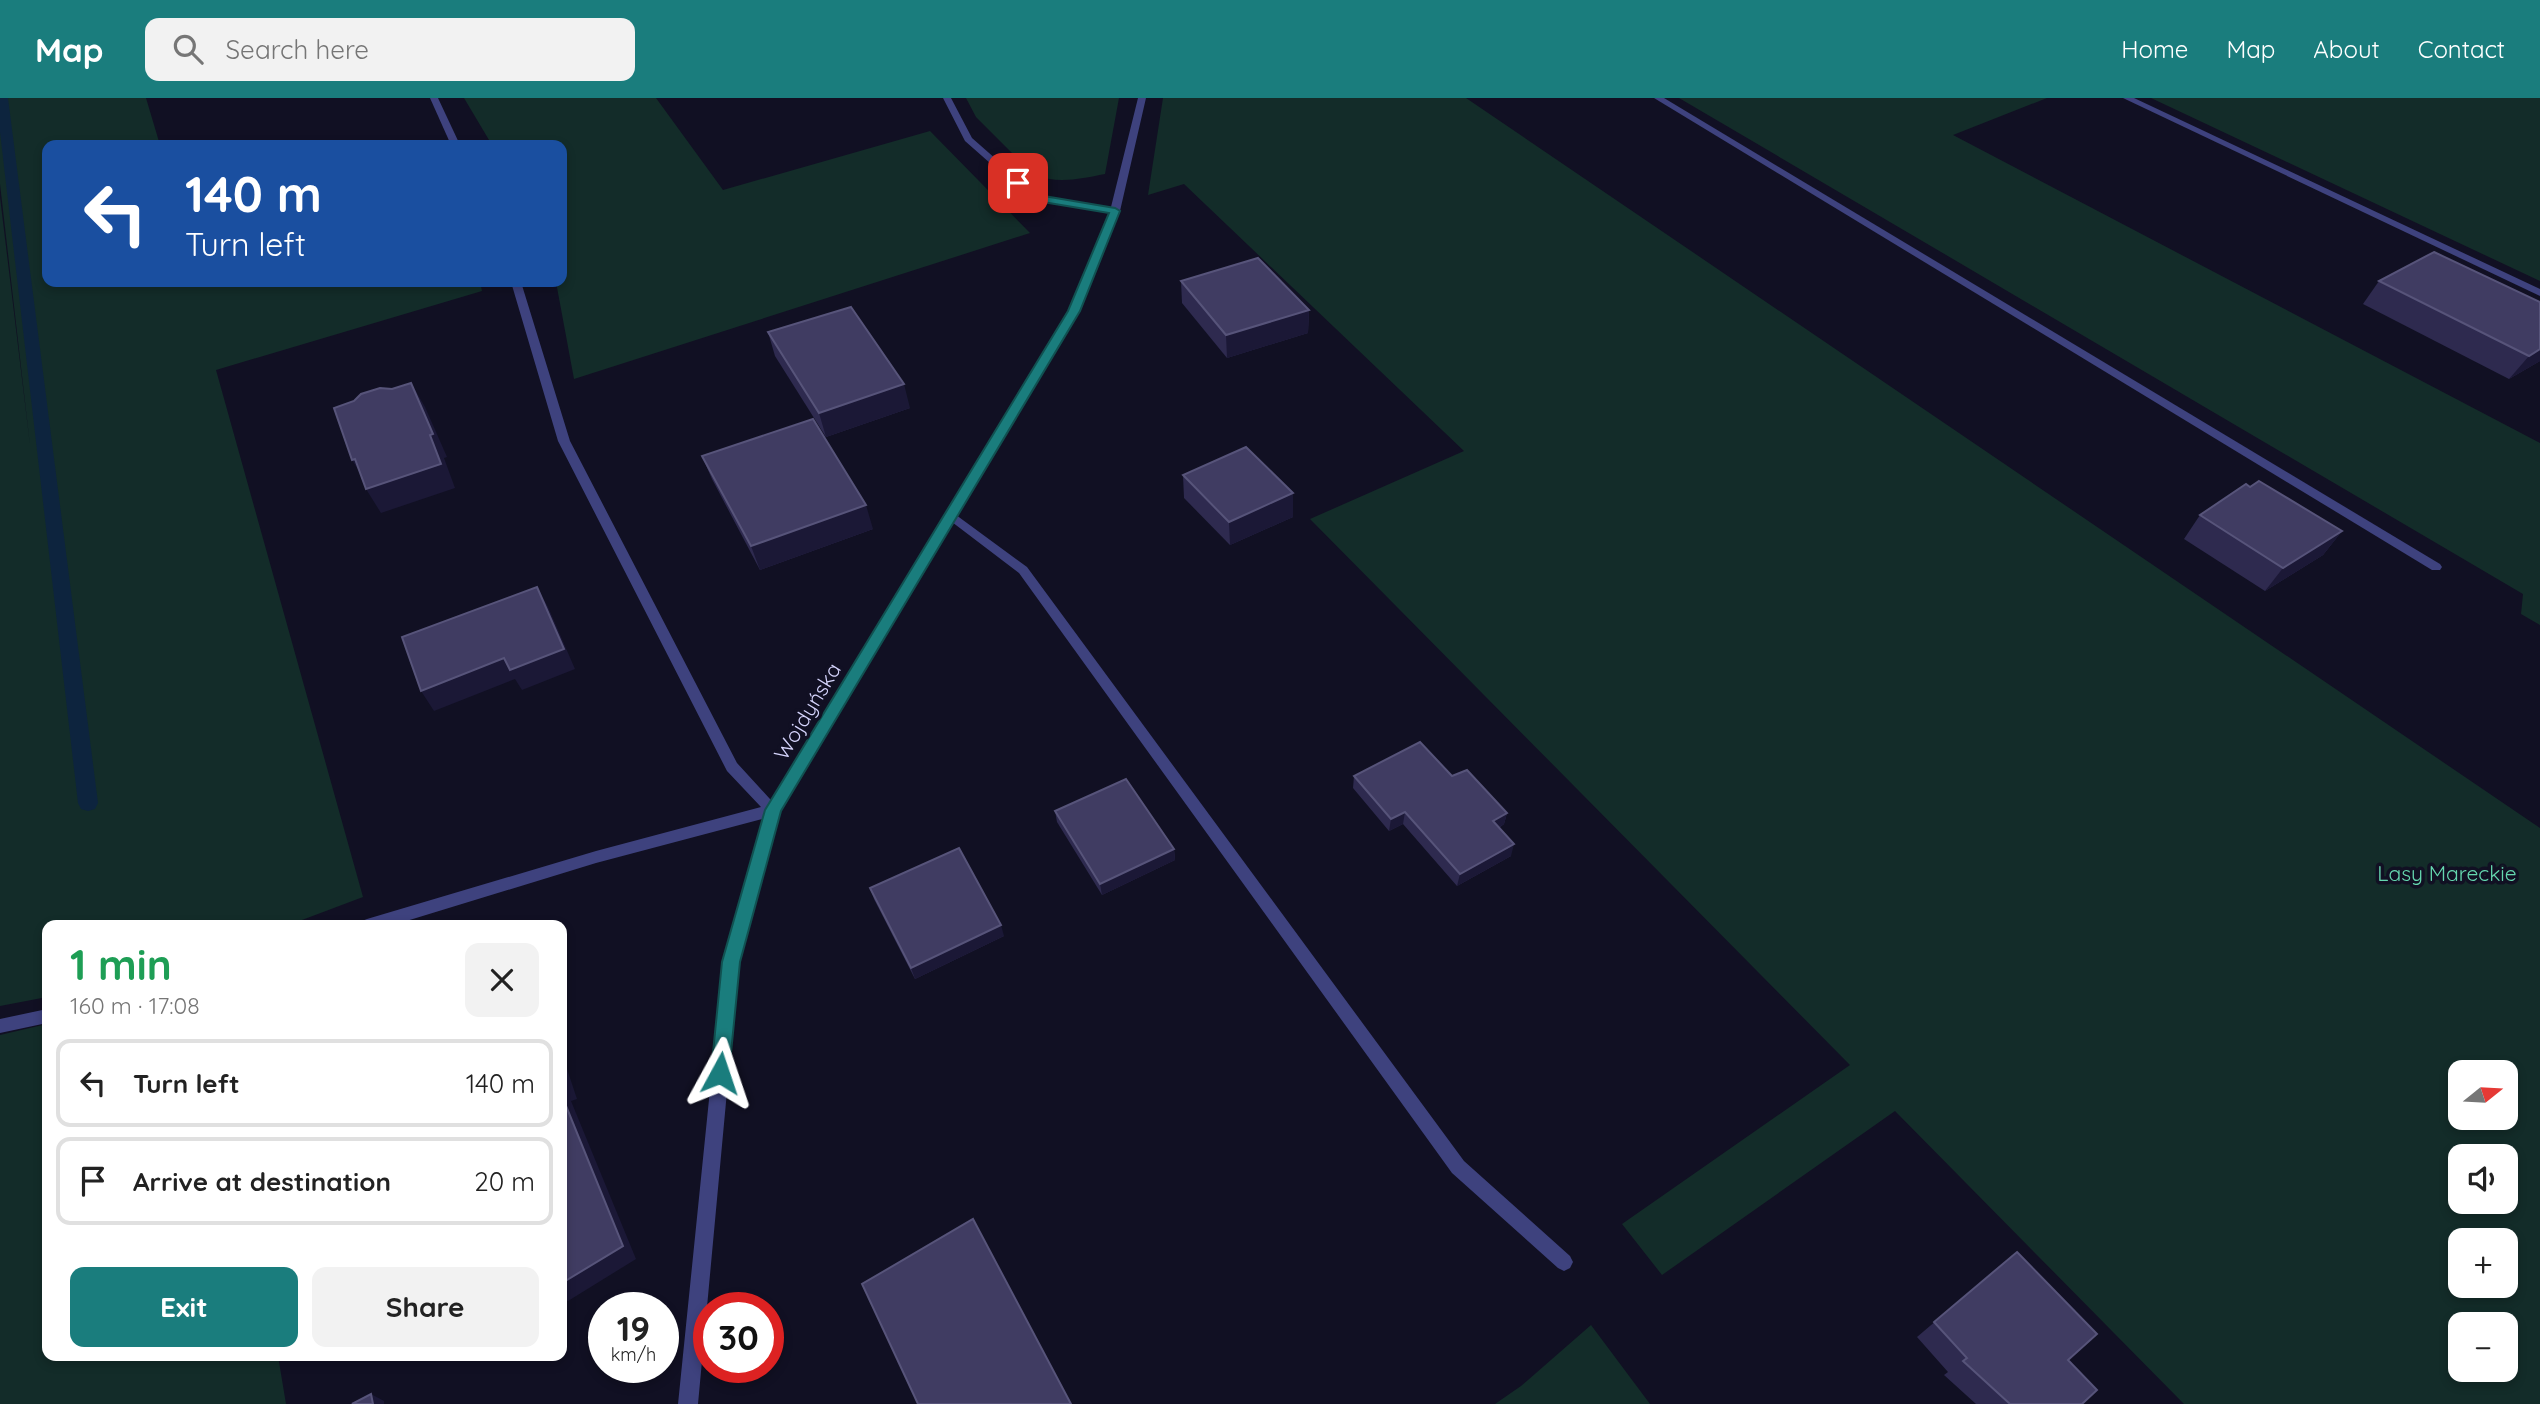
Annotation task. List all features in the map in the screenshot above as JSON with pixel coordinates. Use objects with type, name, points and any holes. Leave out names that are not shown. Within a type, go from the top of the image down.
[{"type":"street","points":[[434,98],[454,140]]},
{"type":"street","points":[[947,98],[968,139],[1035,198],[1115,211]]},
{"type":"street","name":"Wojdyńska","points":[[688,1404],[731,962],[774,810],[1074,311],[1115,211],[1142,98]]},
{"type":"street","points":[[1658,98],[2436,567]]},
{"type":"street","points":[[2127,98],[2540,293]]},
{"type":"street","points":[[387,920],[596,857],[774,810],[732,767],[564,441],[518,287]]},
{"type":"street","points":[[952,516],[1023,570],[1458,1167],[1564,1262]]},
{"type":"street","points":[[0,1026],[42,1017]]},
{"type":"green space","points":[[0,98],[146,98],[159,140],[42,140],[42,287],[481,287],[482,291],[216,370],[363,897],[302,920],[42,920],[42,998],[0,1006],[0,197],[30,445],[0,184]]},
{"type":"green space","points":[[464,98],[656,98],[723,190],[930,131],[1030,233],[574,379],[557,287],[567,287],[567,140],[489,140]]},
{"type":"green space","points":[[966,98],[1119,98],[1105,174],[1060,180],[1034,175],[976,117]]},
{"type":"green space","name":"Lasy Mareckie","points":[[1163,98],[1466,98],[2540,828],[2540,1404],[2184,1404],[1895,1111],[1662,1275],[1622,1224],[1850,1065],[1310,519],[1464,451],[1184,184],[1148,195]]},
{"type":"green space","points":[[1679,98],[2047,98],[1953,135],[2540,443],[2540,625],[2521,614],[2523,594]]},
{"type":"green space","points":[[2151,98],[2540,98],[2540,281]]},
{"type":"green space","points":[[42,1025],[42,1361],[279,1361],[286,1404],[0,1404],[0,1035]]},
{"type":"green space","points":[[1591,1325],[1650,1404],[1495,1404],[1521,1386]]},
{"type":"building","points":[[2434,252],[2540,302],[2540,349],[2529,356],[2379,281]]},
{"type":"building","points":[[1258,258],[1309,310],[1226,335],[1181,281]]},
{"type":"building","points":[[851,307],[904,384],[819,413],[768,332]]},
{"type":"building","points":[[411,383],[433,434],[430,435],[441,464],[366,489],[355,459],[352,460],[334,408],[354,401],[361,394]]},
{"type":"building","points":[[813,419],[866,505],[751,546],[702,456]]},
{"type":"building","points":[[1246,447],[1293,493],[1229,522],[1183,475]]},
{"type":"building","points":[[2259,481],[2342,531],[2283,568],[2200,515],[2246,484],[2250,487]]},
{"type":"building","points":[[537,587],[564,649],[510,670],[504,658],[421,691],[402,637]]},
{"type":"building","points":[[1420,742],[1452,776],[1467,770],[1507,813],[1493,821],[1514,844],[1460,874],[1405,812],[1391,819],[1354,776]]},
{"type":"building","points":[[1126,779],[1174,849],[1100,884],[1055,811]]},
{"type":"building","points":[[959,848],[1001,925],[911,968],[870,888]]},
{"type":"building","points":[[567,1108],[623,1246],[567,1280]]},
{"type":"building","points":[[973,1219],[1071,1404],[918,1404],[862,1284]]},
{"type":"building","points":[[2017,1252],[2097,1334],[2068,1360],[2097,1390],[2082,1404],[2010,1404],[1963,1361],[1967,1358],[1934,1322]]},
{"type":"building","points":[[371,1394],[373,1404],[352,1404]]},
{"type":"waterway","points":[[2,98],[88,803]]},
{"type":"route","points":[[720,1073],[731,962],[774,810],[1074,311],[1115,211],[1035,198],[1018,183]]}]
